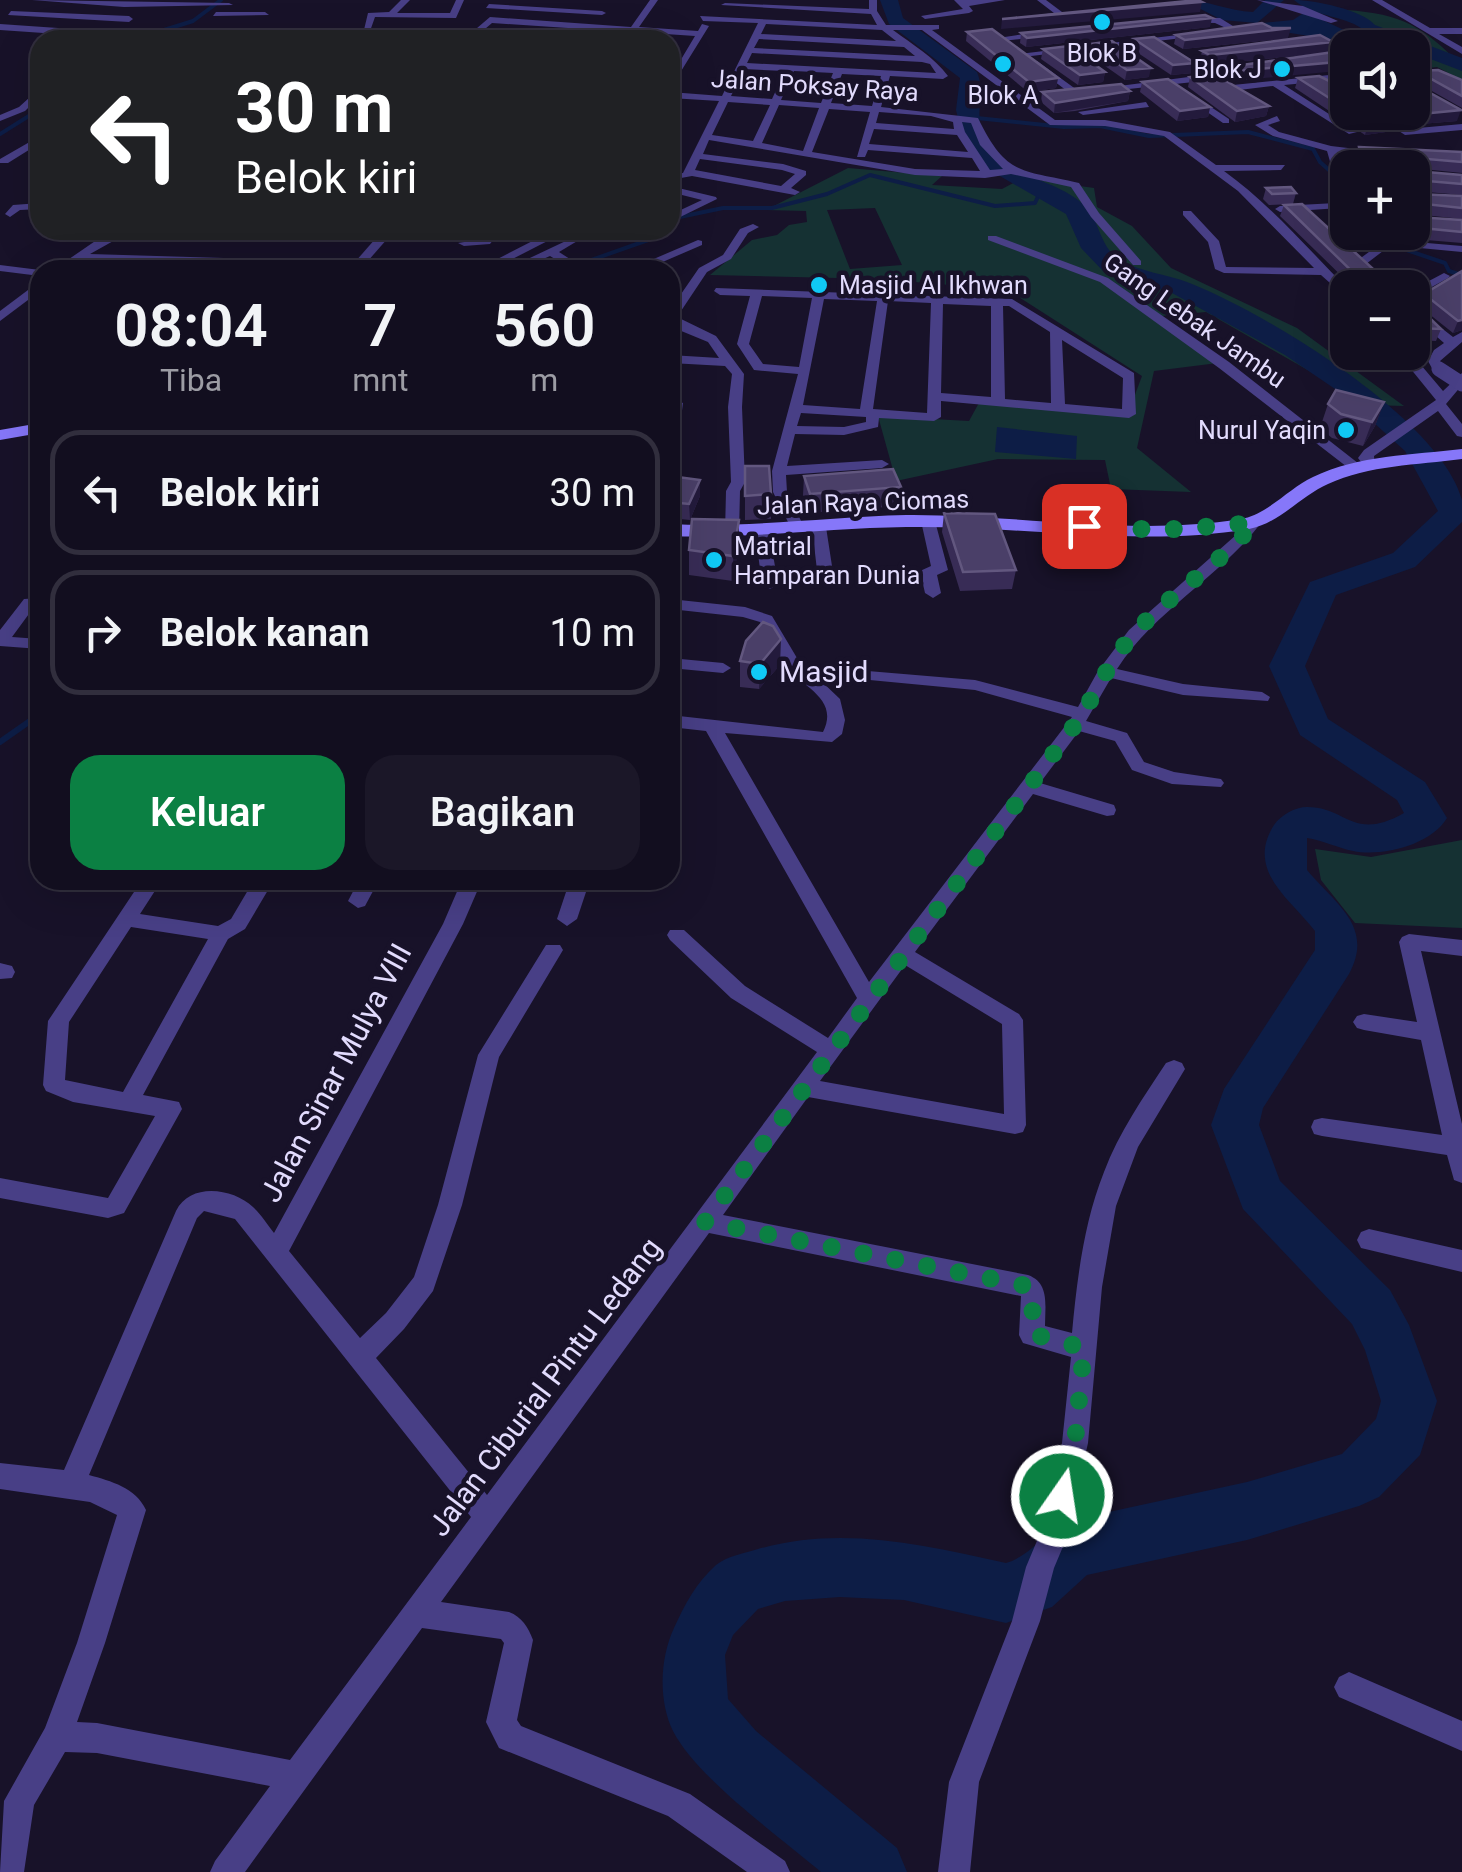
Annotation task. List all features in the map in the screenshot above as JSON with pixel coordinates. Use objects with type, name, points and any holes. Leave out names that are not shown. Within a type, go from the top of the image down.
[{"type":"main road","points":[[0,434],[30,430]]},
{"type":"main road","name":"Jalan Raya Ciomas","points":[[680,530],[732,533],[928,521],[1150,530],[1254,523],[1318,481],[1363,465],[1459,455]]},
{"type":"street","points":[[0,19],[36,0],[124,6],[223,6],[265,15]]},
{"type":"street","points":[[389,15],[406,0]]},
{"type":"street","points":[[365,30],[372,16],[453,16],[460,0]]},
{"type":"street","points":[[560,10],[568,0]]},
{"type":"street","points":[[592,26],[613,0]]},
{"type":"street","points":[[634,29],[654,0]]},
{"type":"street","points":[[873,0],[871,12],[876,24],[907,44],[918,59]]},
{"type":"street","points":[[961,2],[1001,0]]},
{"type":"street","points":[[1040,0],[1062,15]]},
{"type":"street","points":[[1376,0],[1424,30]]},
{"type":"street","points":[[1265,1],[1334,21]]},
{"type":"street","points":[[707,18],[886,28],[969,12],[961,2]]},
{"type":"street","points":[[680,67],[715,5],[746,3],[871,12]]},
{"type":"street","points":[[1436,4],[1462,3]]},
{"type":"street","points":[[489,6],[525,4],[602,13]]},
{"type":"street","points":[[91,30],[124,6]]},
{"type":"street","points":[[190,29],[223,6]]},
{"type":"street","points":[[11,13],[148,19]]},
{"type":"street","points":[[1026,18],[1074,14]]},
{"type":"street","points":[[1024,54],[1238,32],[1209,18],[1180,20]]},
{"type":"street","points":[[476,30],[487,20],[647,30]]},
{"type":"street","points":[[680,176],[687,176],[763,21]]},
{"type":"street","points":[[921,23],[938,26],[1052,116],[1146,105]]},
{"type":"street","points":[[921,23],[1052,123],[1105,123],[1170,137],[1242,190],[1330,278]]},
{"type":"street","points":[[1132,25],[1246,99]]},
{"type":"street","points":[[0,27],[43,30]]},
{"type":"street","points":[[176,30],[218,30]]},
{"type":"street","points":[[1430,31],[1462,31]]},
{"type":"street","points":[[1058,32],[998,35],[1074,92]]},
{"type":"street","points":[[680,33],[698,34]]},
{"type":"street","points":[[1430,33],[1462,51]]},
{"type":"street","points":[[680,59],[698,34]]},
{"type":"street","points":[[756,36],[907,44]]},
{"type":"street","points":[[1114,45],[1127,54]]},
{"type":"street","points":[[1070,49],[1083,59]]},
{"type":"street","points":[[742,66],[943,76],[933,62],[918,59],[750,50]]},
{"type":"street","points":[[1180,56],[1198,54]]},
{"type":"street","points":[[758,144],[790,69]]},
{"type":"street","points":[[1058,94],[1169,82],[1224,70]]},
{"type":"street","points":[[807,152],[838,72]]},
{"type":"street","points":[[1155,72],[1226,122]]},
{"type":"street","points":[[856,167],[886,75]]},
{"type":"street","points":[[926,112],[933,78]]},
{"type":"street","points":[[1109,78],[1156,112]]},
{"type":"street","points":[[1232,88],[1330,78]]},
{"type":"street","points":[[1320,79],[1330,85]]},
{"type":"street","points":[[1275,84],[1352,132]]},
{"type":"street","name":"Jalan Poksay Raya","points":[[680,96],[926,112],[957,123]]},
{"type":"street","points":[[1025,98],[1041,96]]},
{"type":"street","points":[[0,118],[22,109],[30,101]]},
{"type":"street","points":[[1262,109],[1293,130]]},
{"type":"street","points":[[870,126],[957,123],[970,119],[984,143],[1010,172]]},
{"type":"street","points":[[1277,119],[1260,125],[1276,134],[1346,150]]},
{"type":"street","points":[[957,123],[989,174]]},
{"type":"street","points":[[1430,130],[1462,127]]},
{"type":"street","points":[[1402,130],[1428,130]]},
{"type":"street","points":[[706,137],[807,152],[856,167],[1010,172],[1078,187],[1095,215],[1137,264]]},
{"type":"street","points":[[4,161],[30,145]]},
{"type":"street","points":[[864,147],[974,154]]},
{"type":"street","points":[[697,156],[802,173],[784,190]]},
{"type":"street","points":[[1212,168],[1281,168]]},
{"type":"street","points":[[689,172],[797,193]]},
{"type":"street","points":[[680,192],[712,199],[680,214]]},
{"type":"street","points":[[0,227],[5,215],[19,206],[30,206]]},
{"type":"street","points":[[1273,210],[1330,206]]},
{"type":"street","points":[[1303,208],[1314,219]]},
{"type":"street","points":[[1187,213],[1213,241],[1219,267],[1224,270],[1324,272]]},
{"type":"street","points":[[680,303],[704,270],[727,257],[744,231],[753,227]]},
{"type":"street","name":"Gang Lebak Jambu","points":[[992,238],[1104,280],[1363,465]]},
{"type":"street","points":[[73,260],[103,240]]},
{"type":"street","points":[[363,260],[380,240]]},
{"type":"street","points":[[464,243],[486,240]]},
{"type":"street","points":[[502,260],[543,240]]},
{"type":"street","points":[[533,260],[570,240]]},
{"type":"street","points":[[658,260],[698,243]]},
{"type":"street","points":[[1430,246],[1462,249]]},
{"type":"street","points":[[1350,251],[1371,270]]},
{"type":"street","points":[[1362,262],[1377,251]]},
{"type":"street","points":[[552,252],[564,260]]},
{"type":"street","points":[[79,256],[195,260]]},
{"type":"street","points":[[0,268],[30,271]]},
{"type":"street","points":[[1430,284],[1444,276]]},
{"type":"street","points":[[720,290],[1012,303],[1129,376],[1129,414],[934,396]]},
{"type":"street","points":[[4,311],[30,292]]},
{"type":"street","points":[[757,292],[743,344],[745,351],[758,367],[805,371]]},
{"type":"street","points":[[798,530],[780,492],[780,471],[819,295]]},
{"type":"street","points":[[790,430],[862,429],[873,424],[869,413],[883,298]]},
{"type":"street","points":[[796,409],[934,417],[937,300]]},
{"type":"street","points":[[997,303],[998,402]]},
{"type":"street","points":[[1363,465],[1365,458],[1441,402],[1462,380],[1439,369],[1434,361],[1438,353],[1457,340],[1430,321]]},
{"type":"street","points":[[680,325],[712,339],[738,374],[738,482],[733,492],[732,533]]},
{"type":"street","points":[[1056,330],[1058,407]]},
{"type":"street","points":[[680,360],[731,362]]},
{"type":"street","points":[[1417,370],[1462,433]]},
{"type":"street","points":[[780,471],[882,464]]},
{"type":"street","points":[[928,521],[940,570],[928,571],[932,593]]},
{"type":"street","name":"Jalan Ciburial Pintu Ledang","points":[[226,1872],[868,998],[1079,719],[1106,671],[1142,624],[1234,547],[1254,523]]},
{"type":"street","points":[[819,527],[826,579]]},
{"type":"street","points":[[762,531],[770,584]]},
{"type":"street","points":[[680,605],[758,614],[772,626],[792,664],[837,706],[840,718],[834,734],[823,738],[680,722]]},
{"type":"street","points":[[1,640],[30,608]]},
{"type":"street","points":[[1,640],[30,643]]},
{"type":"street","points":[[680,664],[724,668]]},
{"type":"street","points":[[1106,671],[1160,687],[1262,697]]},
{"type":"street","points":[[838,672],[975,685],[1121,737],[1138,766],[1172,778],[1215,783]]},
{"type":"street","points":[[712,726],[868,998]]},
{"type":"street","points":[[1028,786],[1108,810]]},
{"type":"street","points":[[0,1188],[108,1208],[116,1206],[171,1109],[73,1093],[54,1085],[60,1021],[146,890]]},
{"type":"street","points":[[129,1102],[221,934],[238,924],[258,890]]},
{"type":"street","points":[[358,901],[364,890]]},
{"type":"street","name":"Jalan Sinar Mulya VIII","points":[[276,1252],[468,890]]},
{"type":"street","points":[[567,919],[577,890]]},
{"type":"street","points":[[126,920],[221,934]]},
{"type":"street","points":[[678,936],[738,992],[830,1050]]},
{"type":"street","points":[[1462,948],[1409,942],[1462,1173]]},
{"type":"street","points":[[358,1358],[394,1322],[424,1283],[450,1205],[489,1055],[552,950]]},
{"type":"street","points":[[804,1087],[1015,1125],[1012,1020],[902,954]]},
{"type":"street","points":[[1364,1022],[1430,1033]]},
{"type":"street","points":[[954,1872],[964,1782],[1026,1620],[1040,1566],[1054,1537],[1075,1442],[1088,1280],[1110,1184],[1146,1110],[1174,1069]]},
{"type":"street","points":[[1322,1127],[1456,1147]]},
{"type":"street","name":"Jalan Sinar Mulya VIII","points":[[72,1484],[192,1205],[207,1199],[243,1212],[487,1516]]},
{"type":"street","points":[[705,1222],[1028,1286],[1033,1293],[1032,1334],[1084,1348]]},
{"type":"street","points":[[1369,1240],[1462,1261]]},
{"type":"street","points":[[0,1476],[72,1484],[124,1502],[131,1506],[132,1516],[57,1737],[10,1800],[8,1872]]},
{"type":"street","points":[[415,1613],[509,1626],[516,1631],[520,1640],[501,1722],[510,1737],[678,1805],[728,1836],[774,1872]]},
{"type":"street","points":[[1349,1687],[1462,1736]]},
{"type":"street","points":[[57,1737],[98,1738],[296,1776]]},
{"type":"green space","points":[[1346,10],[1383,15],[1420,30],[1381,30]]},
{"type":"green space","points":[[1430,37],[1462,66],[1462,80],[1437,67],[1430,68]]},
{"type":"green space","points":[[848,168],[942,176],[932,185],[1002,189],[1023,178],[1094,188],[1097,207],[1132,226],[1171,268],[1297,328],[1330,352],[1330,370],[1355,370],[1404,406],[1369,405],[1206,312],[1161,316],[1218,363],[1154,371],[1137,448],[1191,492],[1111,489],[1105,460],[998,459],[896,481],[878,416],[969,421],[980,401],[1127,416],[1142,376],[1008,290],[880,279],[710,275],[752,240],[777,235],[789,225],[807,222],[806,211],[766,210]],"holes":[[[875,208],[902,265],[850,269],[827,210]]]},
{"type":"green space","points":[[1462,840],[1462,928],[1355,923],[1321,880],[1315,849],[1371,857]]},
{"type":"water","points":[[1305,12],[1344,30],[1330,30],[1330,45],[1309,36],[1241,25],[1293,20]]},
{"type":"water","points":[[997,427],[1077,436],[1076,459],[995,452]]},
{"type":"building","points":[[1198,0],[1202,2],[1002,19]]},
{"type":"building","points":[[1205,15],[1212,18],[1027,38],[1021,33]]},
{"type":"building","points":[[1262,23],[1272,28],[1291,28],[1185,40],[1176,35]]},
{"type":"building","points":[[992,29],[1058,78],[1029,82],[967,32]]},
{"type":"building","points":[[1320,35],[1330,40],[1210,55],[1202,51]]},
{"type":"building","points":[[1154,37],[1195,63],[1173,65],[1134,39]]},
{"type":"building","points":[[1112,41],[1151,68],[1127,70],[1090,44]]},
{"type":"building","points":[[1069,46],[1105,72],[1080,75],[1043,49]]},
{"type":"building","points":[[1330,53],[1330,63],[1236,71],[1228,67]]},
{"type":"building","points":[[1430,70],[1462,80],[1462,96],[1430,78]]},
{"type":"building","points":[[1214,74],[1269,106],[1237,111],[1190,77]]},
{"type":"building","points":[[1319,76],[1330,81],[1330,98],[1298,78]]},
{"type":"building","points":[[1168,79],[1210,107],[1180,111],[1142,82]]},
{"type":"building","points":[[1121,84],[1130,91],[1055,103],[1042,92]]},
{"type":"building","points":[[1430,93],[1461,110],[1430,113]]},
{"type":"building","points":[[1359,147],[1421,150],[1360,150]]},
{"type":"building","points":[[1430,150],[1462,152],[1462,162],[1430,159]]},
{"type":"building","points":[[1430,172],[1462,175],[1462,184],[1430,181]]},
{"type":"building","points":[[1291,187],[1296,193],[1272,194],[1266,188]]},
{"type":"building","points":[[1430,195],[1462,196],[1462,208],[1430,205]]},
{"type":"building","points":[[1302,204],[1330,230],[1330,250],[1284,205]]},
{"type":"building","points":[[1430,218],[1462,220],[1462,232],[1430,229]]},
{"type":"building","points":[[1330,250],[1352,250],[1374,270],[1351,270]]},
{"type":"building","points":[[1462,271],[1462,320],[1458,321],[1430,299],[1430,290]]},
{"type":"building","points":[[1336,390],[1384,402],[1372,422],[1341,414],[1328,404]]},
{"type":"building","points":[[745,466],[769,466],[771,494],[745,496]]},
{"type":"building","points":[[893,469],[901,487],[810,494],[804,476]]},
{"type":"building","points":[[680,477],[700,480],[689,504],[680,503]]},
{"type":"building","points":[[944,513],[995,514],[1016,570],[963,572]]},
{"type":"building","points":[[692,519],[739,520],[733,556],[689,550]]},
{"type":"building","points":[[763,622],[773,626],[781,639],[760,664],[740,661],[746,641]]},
{"type":"waterway","points":[[164,30],[193,21],[221,0]]},
{"type":"waterway","points":[[873,1872],[733,1754],[697,1712],[694,1654],[712,1614],[740,1584],[785,1571],[840,1567],[904,1570],[1006,1593],[1031,1586],[1072,1549],[1247,1511],[1359,1477],[1400,1435],[1409,1401],[1390,1343],[1371,1307],[1260,1194],[1235,1125],[1241,1103],[1334,962],[1337,950],[1332,923],[1287,870],[1284,852],[1293,828],[1308,821],[1368,839],[1395,834],[1427,818],[1411,791],[1313,726],[1287,666],[1322,589],[1404,560],[1454,513],[1417,446],[1351,387],[1294,349],[1181,288],[1112,266],[1093,248],[1076,210],[994,163],[972,134],[967,110],[970,76],[895,20],[889,0]]},
{"type":"waterway","points":[[1192,0],[1228,16],[1257,18],[1275,0]]},
{"type":"waterway","points":[[1303,0],[1462,65]]},
{"type":"waterway","points":[[0,134],[30,115]]},
{"type":"waterway","points":[[967,117],[1064,127],[1100,126],[1149,136],[1248,132],[1313,149],[1330,171]]},
{"type":"waterway","points":[[680,217],[723,208],[772,208],[827,194],[870,175],[995,206],[1035,203],[1040,192]]},
{"type":"waterway","points":[[591,260],[648,240]]},
{"type":"waterway","points":[[1407,250],[1445,263],[1449,271],[1462,275]]},
{"type":"waterway","points":[[1454,513],[1462,518]]},
{"type":"waterway","points":[[0,742],[30,721]]},
{"type":"place","name":"Blok B","points":[[1102,22]]},
{"type":"place","name":"Blok A","points":[[1003,64]]},
{"type":"place","name":"Blok J","points":[[1282,69]]},
{"type":"place","name":"Masjid Al Ikhwan","points":[[819,285]]},
{"type":"place","name":"Nurul Yaqin","points":[[1346,430]]},
{"type":"place","name":"Matrial Hamparan Dunia","points":[[714,560]]},
{"type":"place","name":"Masjid","points":[[759,672]]},
{"type":"route","points":[[1062,1496],[1075,1442],[1084,1348],[1032,1334],[1033,1293],[1028,1286],[705,1222],[1083,714],[1106,671],[1142,624],[1234,547],[1254,523],[1228,528],[1162,530],[1084,526]]}]
